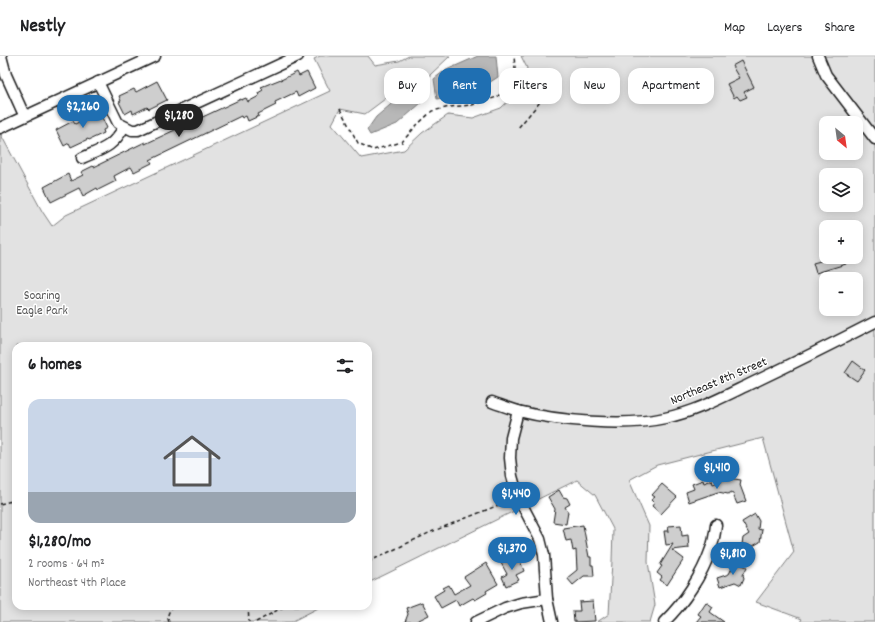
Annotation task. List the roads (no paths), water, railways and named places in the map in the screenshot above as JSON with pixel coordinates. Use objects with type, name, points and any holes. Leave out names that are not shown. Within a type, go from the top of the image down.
[{"type":"street","points":[[1,56],[6,75],[24,116]]},
{"type":"street","points":[[0,128],[155,56]]},
{"type":"street","points":[[98,82],[118,123],[132,130],[138,130],[298,56]]},
{"type":"street","points":[[818,56],[826,75],[875,139]]},
{"type":"street","points":[[82,158],[113,143],[118,138],[124,127]]},
{"type":"street","name":"Northeast 8th Street","points":[[492,402],[518,411],[564,419],[637,422],[665,418],[711,402],[875,322]]},
{"type":"street","points":[[518,411],[510,438],[512,476],[518,497],[540,539],[544,554],[547,599],[552,622]]},
{"type":"street","points":[[664,622],[687,594],[705,565],[712,547],[716,525]]},
{"type":"street","points":[[476,622],[505,608],[521,603],[547,599]]},
{"type":"park label","name":"Soaring Eagle Park","points":[[42,304]]}]
